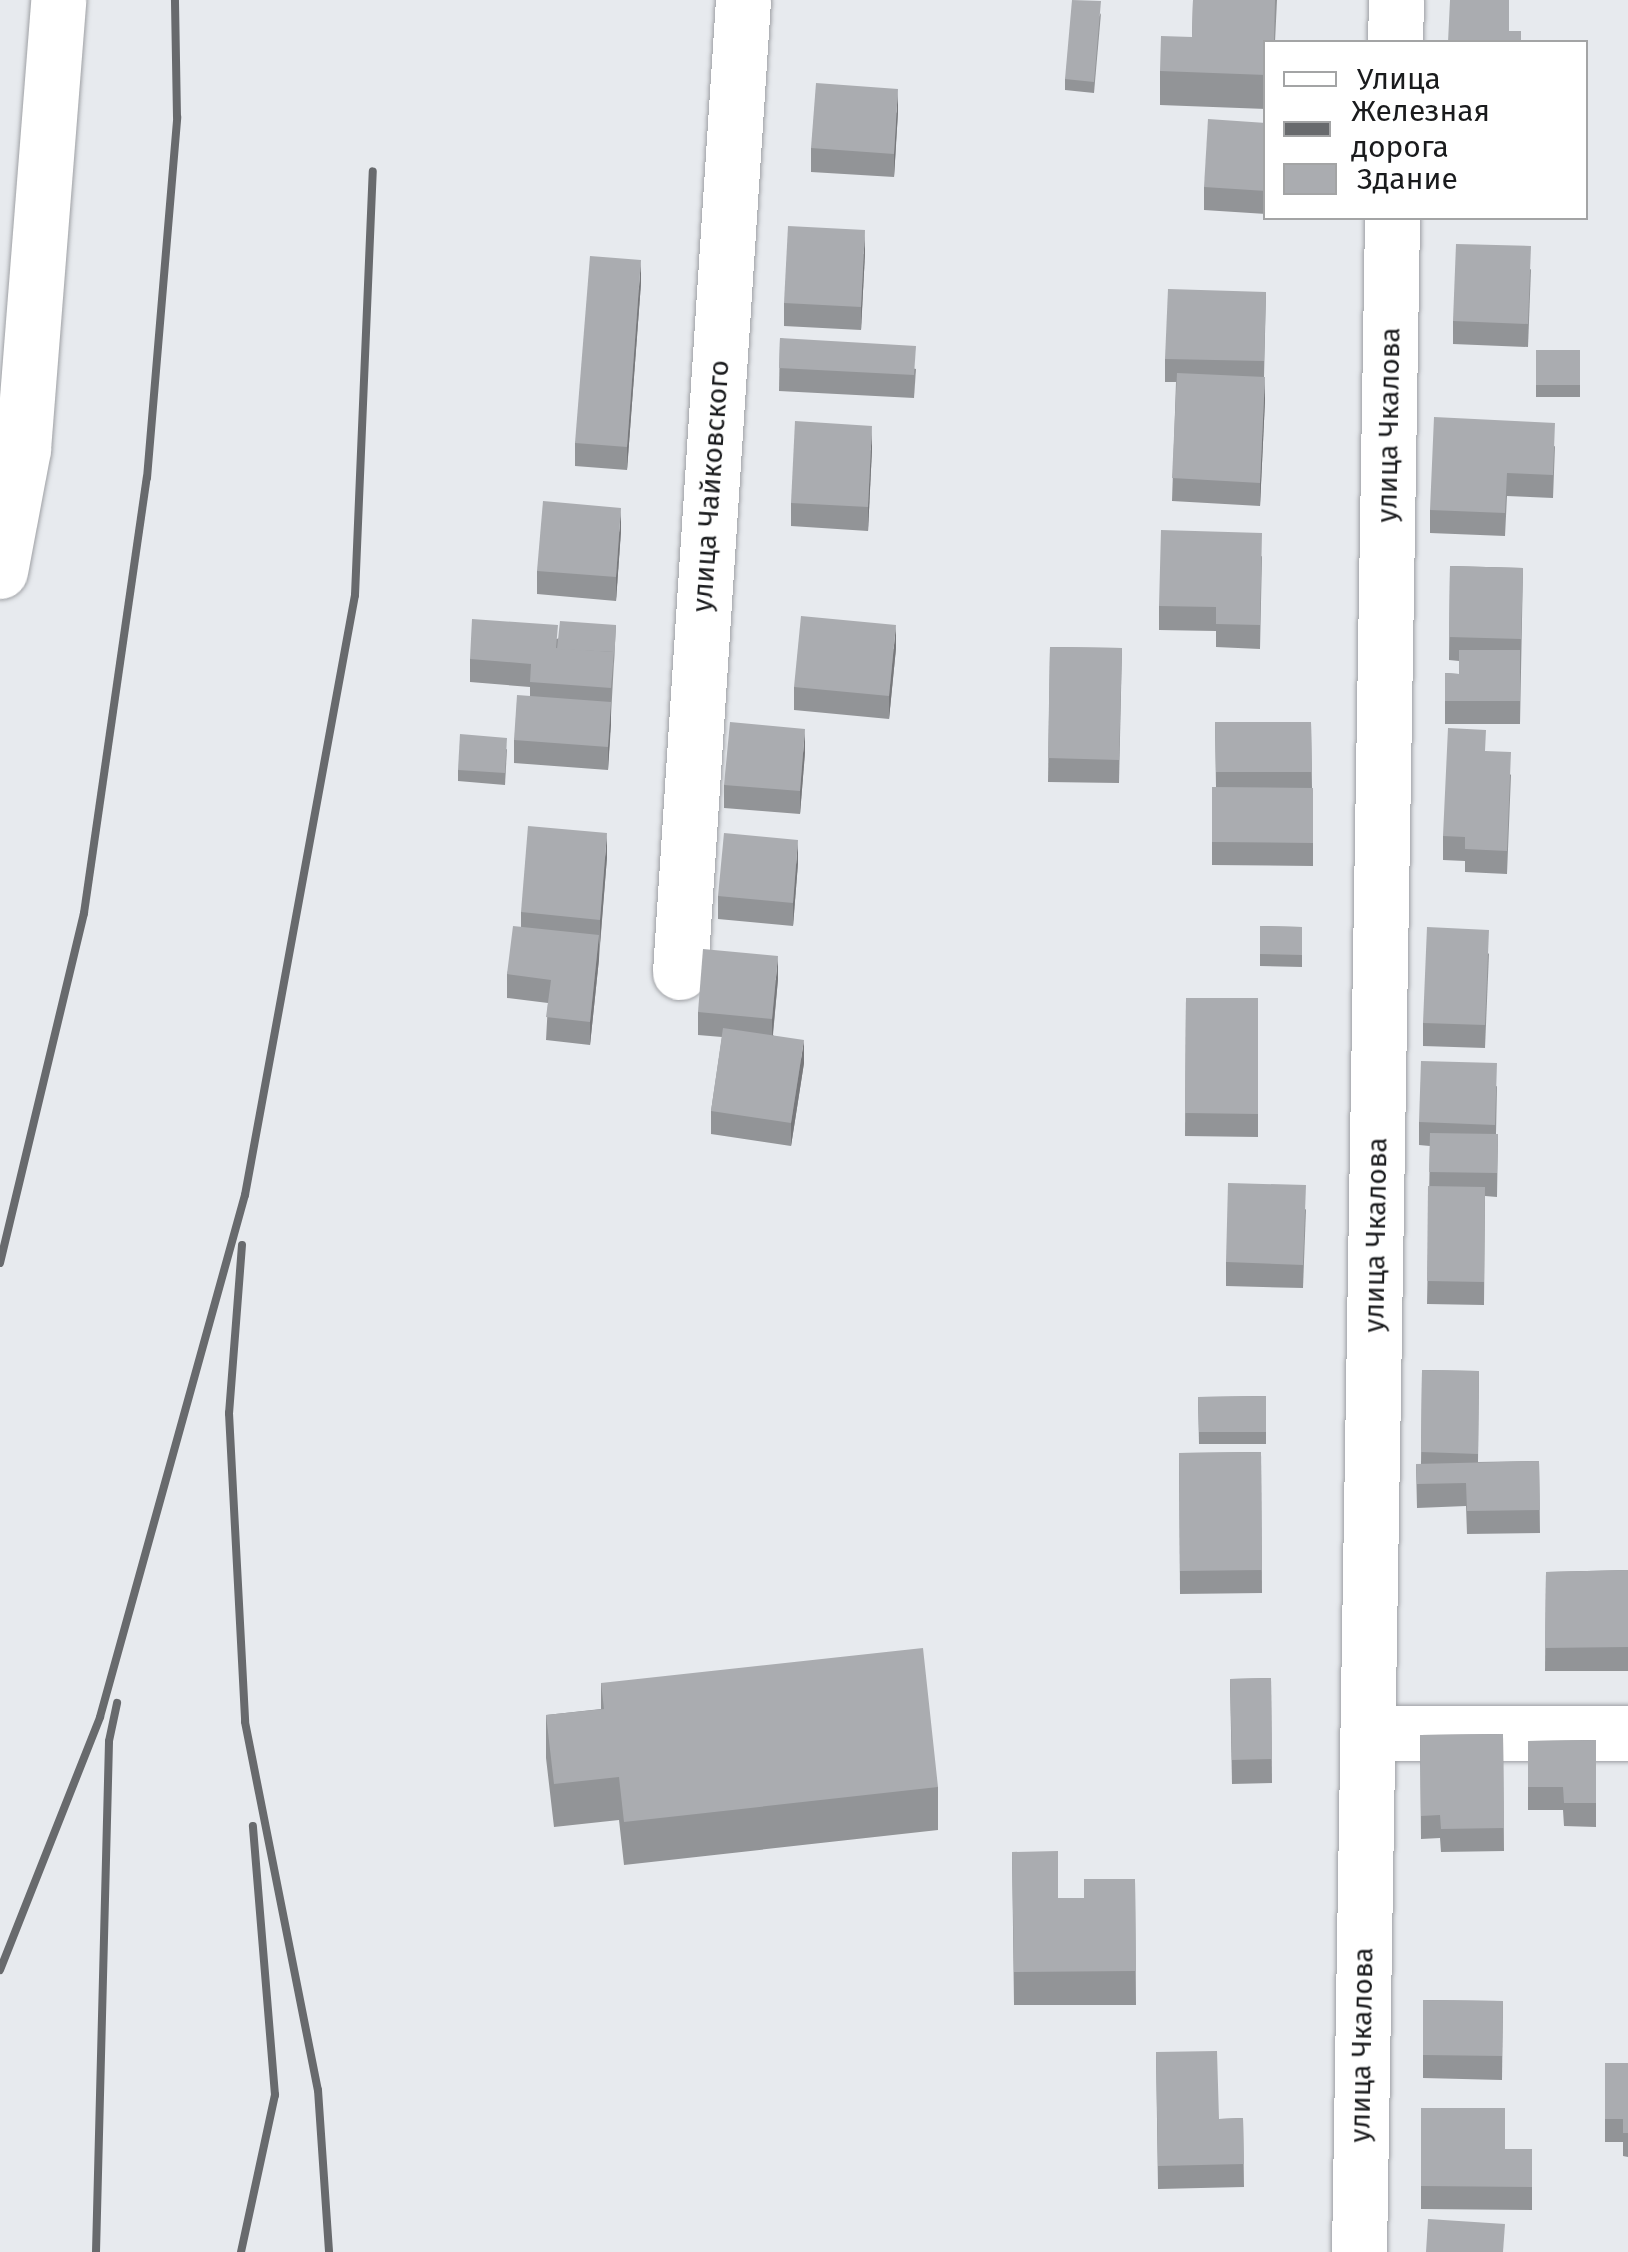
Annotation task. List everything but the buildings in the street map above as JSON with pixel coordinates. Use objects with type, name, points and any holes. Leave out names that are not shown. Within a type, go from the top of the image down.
[{"type":"street","points":[[0,571],[23,449],[58,0]]},
{"type":"street","name":"улица Чайковского","points":[[680,972],[742,0]]},
{"type":"street","points":[[1395,40],[1396,0]]},
{"type":"street","name":"улица Чкалова","points":[[1359,2252],[1392,220]]},
{"type":"street","points":[[1368,1734],[1628,1732]]},
{"type":"railway","points":[[0,1263],[84,913],[147,478],[177,117],[175,0]]},
{"type":"railway","points":[[0,1970],[100,1717],[245,1195],[355,595],[373,171]]},
{"type":"railway","points":[[242,1245],[229,1413],[245,1722],[318,2090],[329,2252]]},
{"type":"railway","points":[[96,2252],[109,1741],[117,1703]]},
{"type":"railway","points":[[241,2252],[275,2095],[253,1826]]}]
